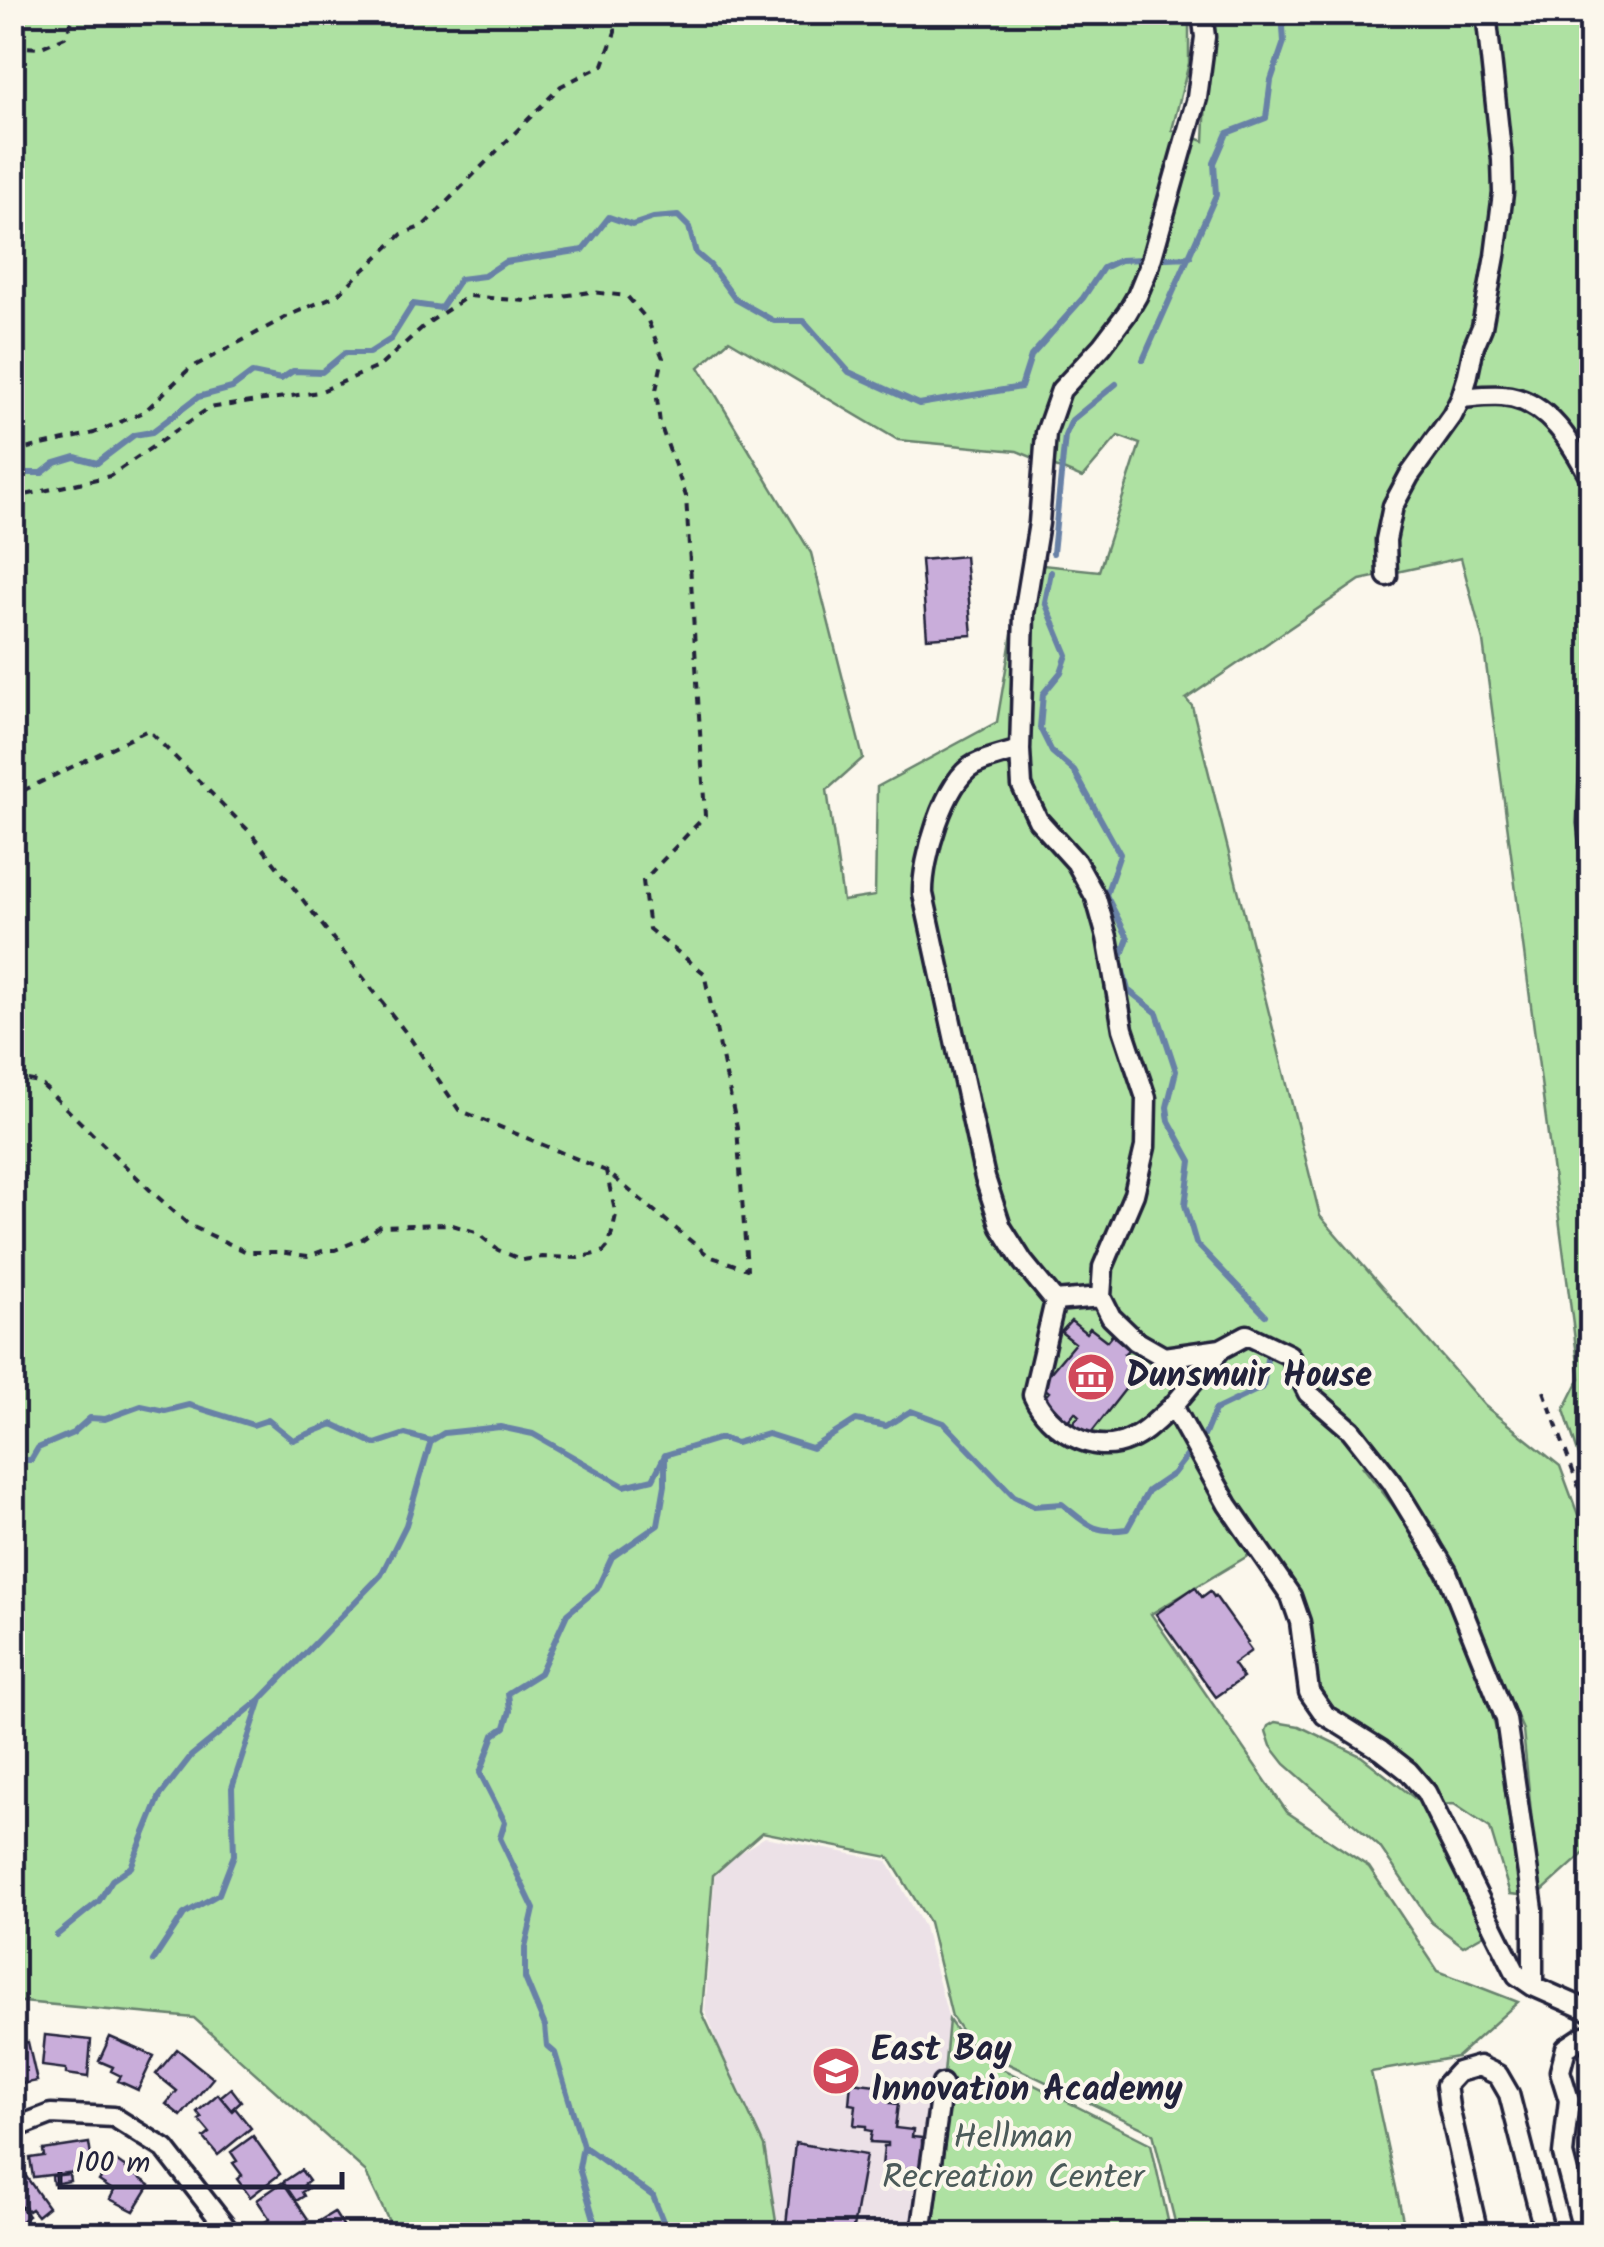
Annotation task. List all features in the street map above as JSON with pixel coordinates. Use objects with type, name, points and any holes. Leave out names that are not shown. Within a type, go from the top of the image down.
[{"type":"street","points":[[1202,12],[1205,36],[1197,98],[1152,257],[1126,313],[1102,346],[1060,390],[1046,433],[1039,523],[1024,614],[1022,786],[1038,820],[1076,862],[1096,898],[1123,1029],[1146,1098],[1144,1147],[1134,1194],[1103,1267],[1102,1297],[1111,1317],[1136,1341],[1164,1356],[1221,1349],[1247,1335],[1290,1356],[1308,1394],[1351,1430],[1392,1482],[1447,1572],[1506,1720],[1533,1910],[1534,1986]]},
{"type":"street","points":[[1388,576],[1386,540],[1393,506],[1409,476],[1447,424],[1468,379],[1482,327],[1500,224],[1502,160],[1486,12]]},
{"type":"street","points":[[1461,398],[1505,396],[1535,406],[1571,440],[1592,482]]},
{"type":"street","points":[[1592,716],[1588,824],[1592,865]]},
{"type":"street","points":[[1020,750],[972,765],[954,783],[927,852],[923,894],[986,1178],[1001,1226],[1023,1262],[1055,1301]]},
{"type":"street","points":[[1055,1301],[1102,1297]]},
{"type":"street","points":[[1055,1301],[1034,1394],[1039,1409],[1058,1427],[1091,1444],[1116,1446],[1133,1439],[1173,1406],[1221,1349]]},
{"type":"street","points":[[1173,1406],[1228,1505],[1290,1596],[1300,1622],[1309,1692],[1326,1714],[1408,1770],[1426,1792],[1517,1975],[1592,2012]]},
{"type":"street","points":[[1584,2234],[1563,2154],[1570,2100],[1560,2071],[1566,2048],[1592,2034]]},
{"type":"street","points":[[1478,2234],[1446,2085],[1458,2072],[1479,2066],[1498,2075],[1510,2094],[1545,2234]]},
{"type":"street","points":[[921,2234],[942,2084]]},
{"type":"street","points":[[12,2128],[51,2114],[114,2118],[165,2149],[230,2234]]},
{"type":"path","points":[[12,46],[39,48],[65,37],[76,12]]},
{"type":"path","points":[[12,452],[94,433],[144,412],[189,369],[337,294],[402,234],[423,226],[561,86],[603,65],[615,32],[615,12]]},
{"type":"path","points":[[12,498],[110,476],[209,408],[319,392],[380,366],[424,325],[468,296],[526,300],[591,292],[627,296],[648,320],[663,358],[656,390],[660,424],[686,496],[705,816],[643,881],[649,929],[704,973],[737,1127],[747,1269],[709,1256],[606,1171],[458,1110],[410,1038],[251,833],[148,730],[12,796]]},
{"type":"path","points":[[12,1078],[39,1082],[189,1225],[248,1252],[308,1256],[362,1239],[380,1226],[449,1224],[476,1232],[498,1250],[524,1260],[578,1258],[603,1252],[609,1245],[616,1215],[606,1171]]},
{"type":"path","points":[[1544,1392],[1592,1524]]},
{"type":"shaded area","name":"East Bay Innovation Academy","points":[[765,1837],[887,1861],[924,1927],[949,2020],[929,2234],[748,2234],[748,2122],[705,2010],[715,1869]]},
{"type":"green space","points":[[12,13],[1189,13],[1189,63],[1172,130],[1204,141],[1210,13],[1583,13],[1592,29],[1591,1492],[1564,1410],[1580,1378],[1483,641],[1461,558],[1360,580],[1186,699],[1192,706],[1320,1216],[1485,1406],[1560,1466],[1591,1550],[1591,1847],[1539,1894],[1523,1730],[1438,1533],[1388,1463],[1363,1467],[1418,1538],[1491,1710],[1509,1782],[1521,1895],[1510,1894],[1490,1828],[1454,1804],[1439,1805],[1416,1769],[1318,1696],[1294,1590],[1264,1541],[1246,1557],[1151,1614],[1287,1812],[1369,1867],[1438,1971],[1518,2002],[1457,2057],[1371,2072],[1406,2234],[1178,2234],[1153,2133],[973,2047],[952,2017],[929,1922],[889,1857],[762,1832],[713,1875],[702,2012],[764,2146],[778,2234],[395,2234],[365,2171],[194,2018],[13,2001]],"holes":[[[729,340],[898,440],[1017,451],[1082,478],[1118,436],[1140,444],[1099,571],[1024,563],[997,722],[877,787],[875,896],[843,901],[827,790],[863,758],[811,553],[699,367]]]},
{"type":"green space","points":[[1275,1722],[1299,1726],[1361,1756],[1421,1803],[1486,1933],[1463,1946],[1431,1922],[1380,1847],[1285,1764],[1271,1746],[1266,1731]]},
{"type":"green space","name":"Hellman Recreation Center","points":[[949,2020],[973,2054],[1151,2144],[1171,2234],[929,2234]]},
{"type":"building","points":[[965,556],[972,635],[927,638],[921,560]]},
{"type":"building","name":"Dunsmuir House","points":[[1071,1321],[1086,1333],[1090,1328],[1107,1341],[1112,1335],[1129,1349],[1124,1354],[1141,1369],[1087,1438],[1071,1425],[1079,1416],[1075,1412],[1066,1423],[1040,1402],[1049,1392],[1040,1385],[1075,1343],[1061,1332]]},
{"type":"building","points":[[1195,1587],[1202,1597],[1210,1591],[1215,1596],[1251,1651],[1233,1664],[1243,1678],[1216,1697],[1156,1614]]},
{"type":"building","points":[[45,2035],[91,2040],[88,2077],[42,2066]]},
{"type":"building","points":[[110,2037],[154,2056],[138,2090],[118,2081],[121,2076],[111,2071],[113,2067],[99,2061]]},
{"type":"building","points":[[28,2042],[37,2081],[16,2085],[12,2077],[12,2045]]},
{"type":"building","points":[[177,2049],[213,2078],[181,2116],[166,2104],[177,2091],[156,2074]]},
{"type":"building","points":[[851,2082],[892,2087],[890,2103],[898,2104],[895,2128],[913,2130],[912,2137],[922,2138],[922,2171],[882,2167],[884,2146],[888,2143],[870,2142],[872,2131],[854,2125],[856,2105],[849,2104]]},
{"type":"building","points":[[231,2088],[241,2101],[231,2110],[220,2097]]},
{"type":"building","points":[[218,2094],[251,2128],[218,2155],[204,2138],[210,2133],[197,2112]]},
{"type":"building","points":[[253,2136],[280,2174],[250,2197],[237,2179],[242,2175],[231,2152]]},
{"type":"building","points":[[89,2143],[93,2170],[33,2177],[30,2158],[44,2156],[43,2150]]},
{"type":"building","points":[[795,2143],[866,2155],[852,2234],[785,2234]]},
{"type":"building","points":[[1592,2155],[1592,2194],[1582,2157]]},
{"type":"building","points":[[113,2159],[150,2185],[134,2211],[110,2199],[114,2191],[99,2181]]},
{"type":"building","points":[[17,2164],[48,2207],[37,2216],[24,2206],[12,2214],[12,2167]]},
{"type":"building","points":[[301,2170],[309,2181],[304,2185],[304,2196],[296,2201],[283,2182]]},
{"type":"building","points":[[69,2174],[70,2181],[53,2184],[52,2176]]},
{"type":"building","points":[[283,2182],[308,2219],[285,2234],[273,2234],[265,2222],[270,2219],[257,2200]]},
{"type":"building","points":[[21,2207],[28,2216],[16,2225],[12,2214]]},
{"type":"building","points":[[334,2212],[348,2234],[298,2234]]},
{"type":"waterway","points":[[1143,360],[1216,195],[1214,163],[1227,133],[1266,118],[1271,80],[1284,42],[1282,12]]},
{"type":"waterway","points":[[12,473],[42,473],[55,463],[75,457],[97,463],[134,435],[152,432],[198,397],[232,388],[252,373],[281,379],[293,371],[322,372],[345,353],[369,353],[391,339],[413,304],[441,308],[460,279],[484,276],[505,262],[583,250],[609,217],[632,225],[678,216],[689,227],[696,253],[735,299],[774,321],[804,321],[849,372],[919,404],[1021,387],[1031,356],[1083,298],[1103,268],[1120,260],[1190,257]]},
{"type":"waterway","points":[[1053,553],[1065,436],[1072,420],[1116,384]]},
{"type":"waterway","points":[[1051,572],[1045,602],[1067,655],[1061,672],[1043,694],[1040,728],[1052,752],[1074,771],[1120,854],[1106,895],[1128,938],[1120,960],[1128,990],[1157,1013],[1176,1071],[1167,1107],[1169,1121],[1191,1161],[1185,1205],[1196,1243],[1265,1315]]},
{"type":"waterway","points":[[1205,1434],[1215,1410],[1263,1387],[1267,1359]]},
{"type":"waterway","points":[[12,1460],[31,1460],[38,1448],[73,1433],[90,1418],[105,1419],[141,1406],[165,1411],[189,1405],[253,1425],[268,1420],[293,1440],[333,1424],[375,1444],[405,1434],[431,1441],[444,1433],[500,1427],[533,1434],[624,1486],[653,1479],[665,1455],[721,1438],[736,1443],[768,1434],[812,1448],[856,1420],[886,1426],[911,1411],[944,1423],[1014,1496],[1034,1506],[1062,1504],[1091,1526],[1115,1530],[1127,1529],[1148,1491],[1173,1474],[1190,1452]]},
{"type":"waterway","points":[[153,1961],[184,1914],[219,1894],[234,1855],[232,1788],[261,1699],[381,1575],[406,1525],[431,1441]]},
{"type":"waterway","points":[[593,2234],[597,2229],[579,2168],[583,2146],[555,2053],[547,2046],[545,2026],[525,1978],[525,1948],[534,1909],[500,1838],[505,1822],[480,1773],[494,1735],[505,1727],[510,1711],[508,1693],[540,1673],[567,1614],[597,1589],[612,1557],[658,1525],[665,1456]]},
{"type":"waterway","points":[[57,1935],[99,1901],[112,1880],[131,1867],[160,1796],[191,1756],[260,1700]]},
{"type":"waterway","points":[[583,2146],[653,2196],[668,2234]]},
{"type":"place","name":"Dunsmuir House","points":[[1091,1377]]},
{"type":"place","name":"East Bay Innovation Academy","points":[[836,2071]]}]
